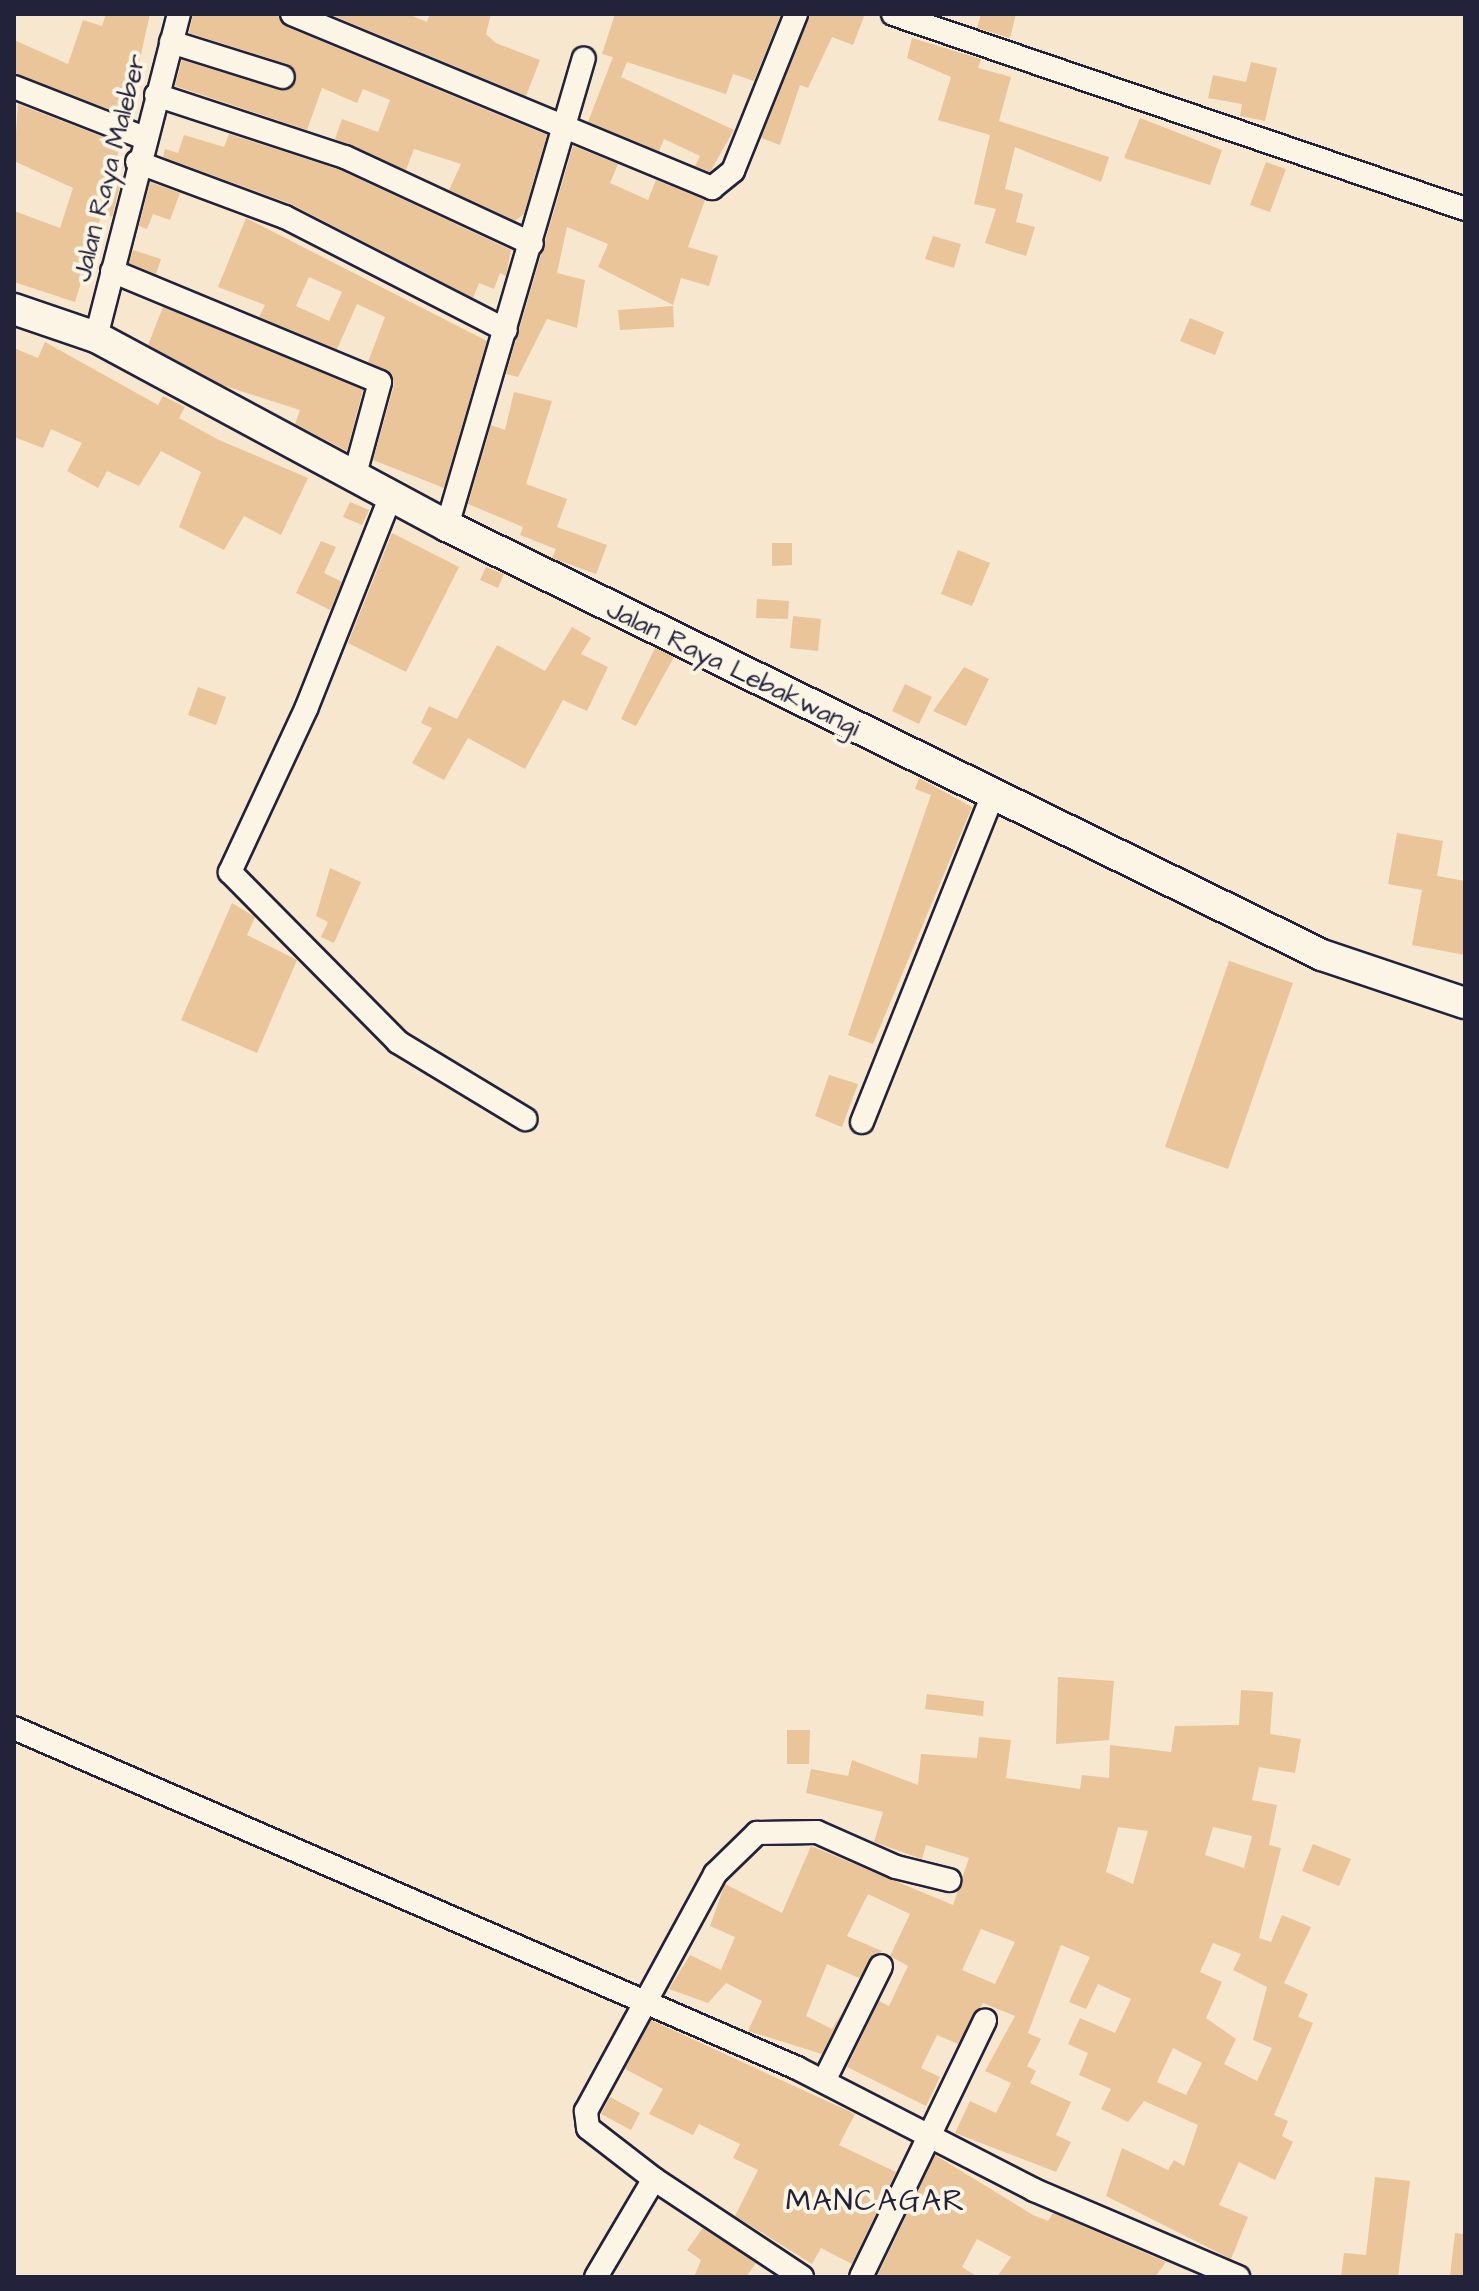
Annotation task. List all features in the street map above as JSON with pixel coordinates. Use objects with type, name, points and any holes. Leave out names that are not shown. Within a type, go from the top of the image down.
[{"type":"main road","name":"Jalan Raya Lebakwangi","points":[[14,309],[96,337],[392,493],[447,526],[1322,955],[1465,1003]]},
{"type":"street","name":"Jalan Raya Maleber","points":[[96,337],[137,162],[179,14]]},
{"type":"street","points":[[292,14],[721,188],[796,14]]},
{"type":"street","points":[[893,14],[1465,209]]},
{"type":"street","points":[[171,42],[283,77]]},
{"type":"street","points":[[447,526],[584,59]]},
{"type":"street","points":[[14,87],[144,138]]},
{"type":"street","points":[[156,95],[345,157],[532,244]]},
{"type":"street","points":[[137,162],[285,217],[506,330]]},
{"type":"street","points":[[112,271],[380,382],[355,474]]},
{"type":"street","points":[[392,493],[306,709],[232,864],[398,1042],[525,1119]]},
{"type":"street","points":[[862,1122],[993,795]]},
{"type":"street","points":[[14,1728],[824,2081],[1034,2190],[1238,2277]]},
{"type":"street","points":[[802,2277],[654,2179],[585,2121],[715,1874],[757,1833],[817,1832],[949,1880]]},
{"type":"street","points":[[824,2081],[881,1966]]},
{"type":"street","points":[[861,2277],[985,2020]]},
{"type":"street","points":[[596,2277],[654,2179]]},
{"type":"building","points":[[106,14],[150,14],[127,116],[14,73],[14,40],[68,64],[83,20],[102,26]]},
{"type":"building","points":[[193,14],[278,14],[287,27],[547,135],[524,214],[515,221],[449,190],[461,164],[414,149],[406,170],[335,139],[342,119],[378,132],[390,100],[363,89],[357,103],[322,88],[307,130],[175,86],[182,60],[280,90],[296,80],[287,64],[189,33]]},
{"type":"building","points":[[329,14],[408,14],[427,22],[430,14],[491,14],[486,34],[496,43],[540,60],[526,96]]},
{"type":"building","points":[[615,14],[781,14],[754,81],[733,74],[726,94],[627,62],[621,77],[734,130],[710,172],[695,166],[700,156],[664,139],[659,151],[588,122],[613,57],[602,54]]},
{"type":"building","points":[[810,14],[865,14],[853,45],[832,37],[808,88],[800,85],[780,145],[761,138]]},
{"type":"building","points":[[981,14],[1016,14],[1010,38],[977,28]]},
{"type":"building","points":[[912,38],[981,59],[978,68],[1011,77],[999,121],[1109,157],[1101,182],[1015,147],[1005,189],[1023,194],[1016,222],[1035,227],[1026,256],[985,243],[996,209],[974,204],[990,135],[938,120],[951,77],[907,58]]},
{"type":"building","points":[[1251,62],[1277,68],[1265,121],[1240,116],[1242,104],[1208,98],[1213,75],[1246,82]]},
{"type":"building","points":[[18,104],[121,144],[109,182],[120,186],[112,217],[102,213],[75,302],[14,282],[14,211],[60,228],[73,188],[14,161]]},
{"type":"building","points":[[1140,118],[1222,150],[1210,185],[1124,158]]},
{"type":"building","points":[[229,134],[340,170],[511,250],[506,276],[500,273],[494,289],[479,283],[473,298],[291,204],[163,157],[165,149],[178,153],[184,135],[224,147]]},
{"type":"building","points":[[573,146],[618,164],[610,183],[648,200],[656,180],[705,200],[688,247],[718,256],[709,286],[681,278],[673,305],[598,267],[608,244],[567,227],[557,273],[585,280],[577,328],[547,319],[518,377],[506,374]]},
{"type":"building","points":[[1266,162],[1286,169],[1270,212],[1250,205]]},
{"type":"building","points":[[150,182],[180,193],[170,220],[153,214],[147,229],[139,226]]},
{"type":"building","points":[[246,218],[487,341],[444,488],[373,460],[394,385],[390,373],[368,362],[385,317],[357,304],[337,349],[259,317],[265,305],[218,287]],"holes":[[[309,277],[342,292],[329,321],[296,306]]]},
{"type":"building","points":[[933,236],[961,244],[954,268],[925,259]]},
{"type":"building","points":[[133,250],[161,259],[156,274],[129,263]]},
{"type":"building","points":[[673,306],[674,327],[620,330],[618,310]]},
{"type":"building","points":[[163,307],[363,390],[347,451],[295,424],[300,410],[222,385],[148,345]]},
{"type":"building","points":[[1190,318],[1224,332],[1215,355],[1180,341]]},
{"type":"building","points":[[45,342],[158,405],[163,396],[185,407],[179,418],[217,439],[308,478],[281,535],[244,516],[224,550],[179,527],[201,472],[161,451],[139,486],[107,471],[98,488],[67,471],[82,443],[51,429],[43,448],[14,437],[14,348],[38,358]]},
{"type":"building","points":[[514,392],[552,401],[526,484],[567,499],[557,527],[607,545],[596,574],[552,558],[556,549],[520,535],[523,527],[468,504],[491,425],[505,430]]},
{"type":"building","points":[[350,502],[369,510],[362,525],[343,517]]},
{"type":"building","points":[[392,533],[459,567],[406,672],[348,643]]},
{"type":"building","points":[[321,541],[336,547],[324,573],[342,582],[330,610],[296,593]]},
{"type":"building","points":[[772,543],[792,543],[792,565],[772,566]]},
{"type":"building","points":[[958,550],[990,563],[972,606],[941,594]]},
{"type":"building","points":[[486,567],[504,574],[498,588],[480,580]]},
{"type":"building","points":[[757,599],[789,601],[788,619],[756,618]]},
{"type":"building","points":[[793,616],[821,619],[818,651],[790,648]]},
{"type":"building","points":[[572,627],[591,638],[581,654],[608,667],[587,711],[563,700],[525,769],[468,738],[444,780],[412,763],[432,728],[421,723],[429,706],[457,719],[497,645],[545,671]]},
{"type":"building","points":[[655,648],[674,657],[636,726],[621,719]]},
{"type":"building","points":[[964,667],[989,679],[966,726],[933,711]]},
{"type":"building","points":[[905,684],[932,697],[919,724],[892,711]]},
{"type":"building","points":[[198,687],[226,697],[216,725],[188,715]]},
{"type":"building","points":[[919,778],[972,807],[873,1044],[848,1035],[931,795],[915,789]]},
{"type":"building","points":[[1397,833],[1443,841],[1437,876],[1465,881],[1465,955],[1412,945],[1422,890],[1388,884]]},
{"type":"building","points":[[330,868],[361,882],[334,943],[321,937],[328,922],[316,916]]},
{"type":"building","points":[[232,903],[255,917],[247,935],[297,960],[257,1053],[181,1020]]},
{"type":"building","points":[[1229,961],[1293,983],[1228,1169],[1165,1147]]},
{"type":"building","points":[[829,1075],[858,1084],[842,1127],[815,1116]]},
{"type":"building","points":[[1058,1677],[1114,1681],[1109,1740],[1056,1744]]},
{"type":"building","points":[[1241,1690],[1273,1692],[1270,1734],[1301,1739],[1295,1773],[1259,1767],[1252,1800],[1277,1805],[1269,1845],[1281,1848],[1259,1938],[1271,1942],[1282,1915],[1311,1927],[1284,1983],[1308,1994],[1298,2017],[1313,2023],[1274,2115],[1288,2121],[1282,2136],[1293,2142],[1275,2180],[1239,2162],[1219,2205],[1248,2217],[1231,2259],[1106,2196],[1122,2148],[1168,2170],[1174,2160],[1184,2166],[1198,2125],[1144,2101],[1128,2122],[1101,2109],[1111,2089],[1079,2075],[1088,2053],[1068,2044],[1080,2018],[1115,2033],[1131,1999],[1098,1984],[1086,2009],[1069,2002],[1090,1957],[1061,1945],[1028,2033],[1041,2039],[1027,2066],[1036,2071],[1030,2083],[1071,2102],[1056,2135],[1071,2142],[1056,2172],[955,2133],[970,2101],[996,2113],[1011,2083],[985,2071],[1015,2016],[983,2003],[958,2044],[937,2035],[921,2068],[940,2077],[926,2106],[847,2067],[879,2001],[889,2006],[908,1966],[890,1956],[910,1914],[868,1894],[847,1936],[882,1951],[859,1978],[827,1964],[806,2016],[832,2029],[843,2011],[822,2054],[748,2031],[762,2001],[726,1983],[708,2003],[669,1989],[690,1955],[721,1970],[735,1937],[710,1926],[725,1884],[782,1913],[811,1846],[953,1905],[969,1858],[926,1845],[922,1859],[874,1842],[883,1812],[806,1793],[811,1769],[848,1776],[852,1760],[918,1785],[921,1754],[977,1758],[979,1737],[1011,1740],[1006,1778],[1080,1789],[1082,1775],[1109,1778],[1110,1745],[1171,1752],[1175,1726],[1239,1725]],"holes":[[[1118,1827],[1148,1831],[1133,1884],[1106,1872]],[[1213,1827],[1252,1836],[1244,1868],[1205,1855]],[[981,1929],[1015,1942],[995,1984],[962,1970]],[[1213,1943],[1241,1954],[1233,1970],[1267,1987],[1253,2040],[1272,2048],[1257,2081],[1224,2064],[1236,2039],[1206,2018],[1222,1982],[1200,1972]],[[1173,2048],[1202,2063],[1186,2095],[1157,2082]]]},
{"type":"building","points":[[927,1694],[984,1701],[983,1716],[925,1709]]},
{"type":"building","points":[[787,1730],[810,1730],[809,1764],[787,1764]]},
{"type":"building","points":[[1313,1844],[1351,1859],[1339,1886],[1302,1871]]},
{"type":"building","points":[[651,2020],[855,2114],[839,2145],[896,2172],[852,2264],[821,2248],[812,2264],[735,2216],[758,2170],[733,2158],[740,2144],[699,2124],[693,2135],[649,2114],[663,2089],[625,2069]]},
{"type":"building","points":[[610,2097],[640,2113],[631,2130],[601,2114]]},
{"type":"building","points":[[935,2155],[1033,2215],[1048,2221],[1053,2213],[1166,2262],[1155,2277],[997,2277],[1011,2257],[977,2239],[962,2267],[978,2277],[877,2277]]},
{"type":"building","points":[[1375,2177],[1410,2181],[1398,2277],[1341,2277],[1344,2253],[1366,2255]]},
{"type":"building","points":[[703,2228],[756,2263],[746,2277],[694,2277],[701,2260],[687,2250]]},
{"type":"building","points":[[1455,2233],[1465,2234],[1465,2277],[1450,2276]]},
{"type":"district","name":"MANCAGAR","points":[[876,2201]]}]
